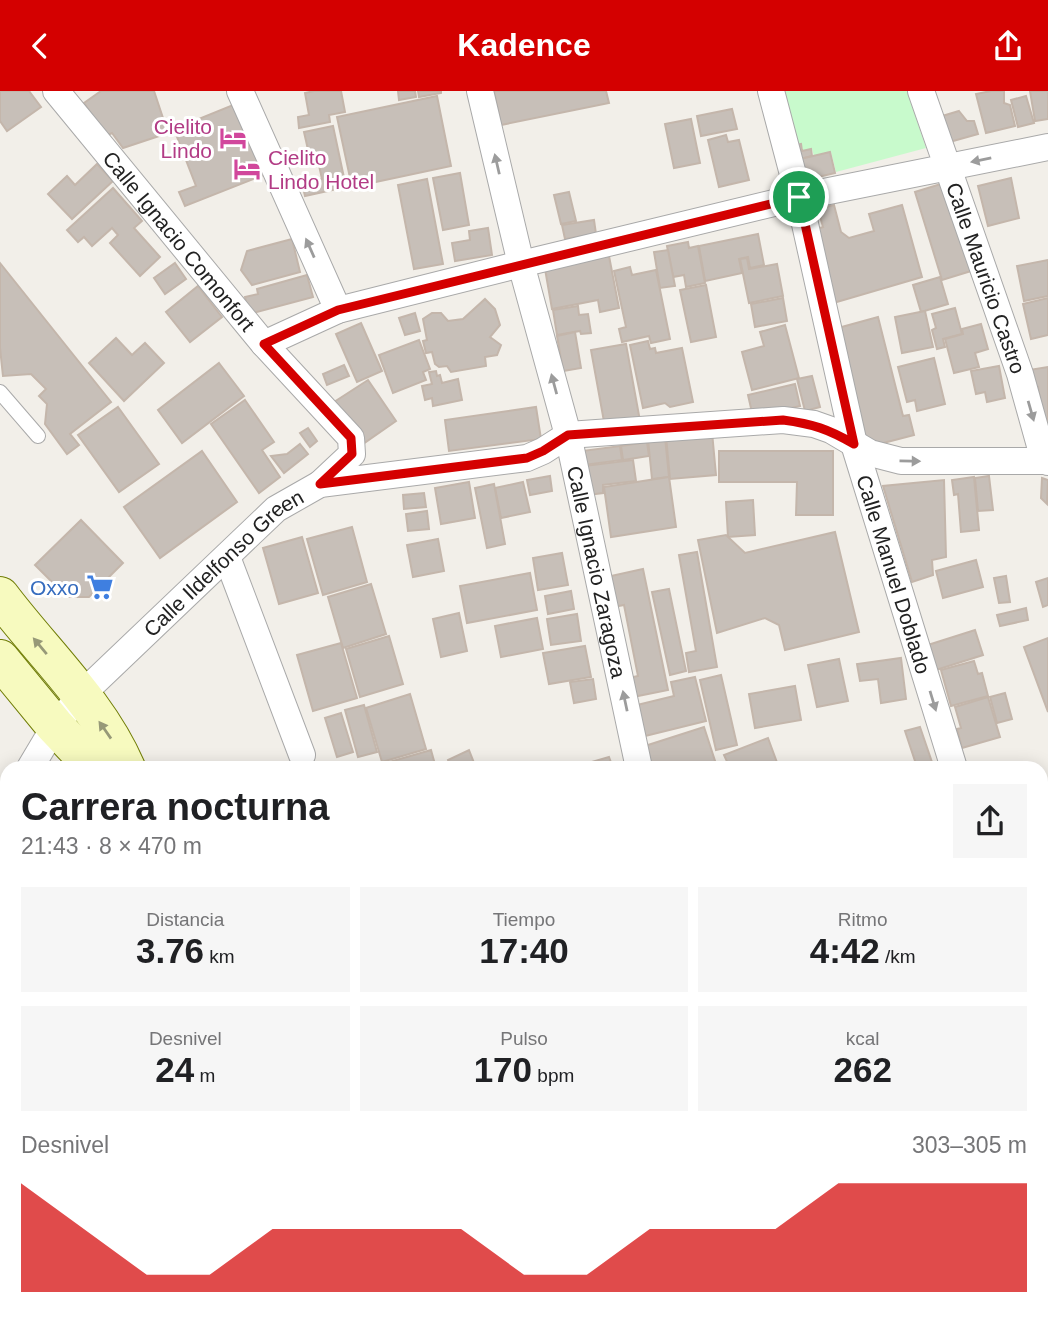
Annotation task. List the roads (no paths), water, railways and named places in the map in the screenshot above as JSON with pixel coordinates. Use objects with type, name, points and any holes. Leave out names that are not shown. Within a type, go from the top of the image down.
[{"type":"main road","points":[[0,596],[80,695],[117,747],[122,761]]},
{"type":"main road","points":[[0,659],[55,726],[88,761]]},
{"type":"street","name":"Calle Ignacio Comonfort","points":[[56,91],[264,344],[351,438],[352,454],[320,484]]},
{"type":"street","points":[[240,91],[338,310]]},
{"type":"street","name":"Calle Ignacio Zaragoza","points":[[480,91],[521,264],[568,435],[638,761]]},
{"type":"street","name":"Calle Manuel Doblado","points":[[771,91],[799,197],[854,444],[952,761]]},
{"type":"street","name":"Calle Mauricio Castro","points":[[922,91],[1020,374],[1047,461]]},
{"type":"street","points":[[264,344],[338,310],[521,264],[799,197],[1048,147]]},
{"type":"street","name":"Calle Ildelfonso Green","points":[[34,761],[55,726],[80,695],[227,557],[259,523],[276,509],[320,484],[527,458],[568,435],[783,420],[814,424],[831,430],[877,456],[901,461],[1047,461]]},
{"type":"street","points":[[227,557],[302,755]]},
{"type":"lane","points":[[0,392],[38,436]]},
{"type":"place","name":"Cielito Lindo","points":[[233,138]]},
{"type":"place","name":"Cielito Lindo Hotel","points":[[247,169]]},
{"type":"place","name":"Oxxo","points":[[100,587]]}]
